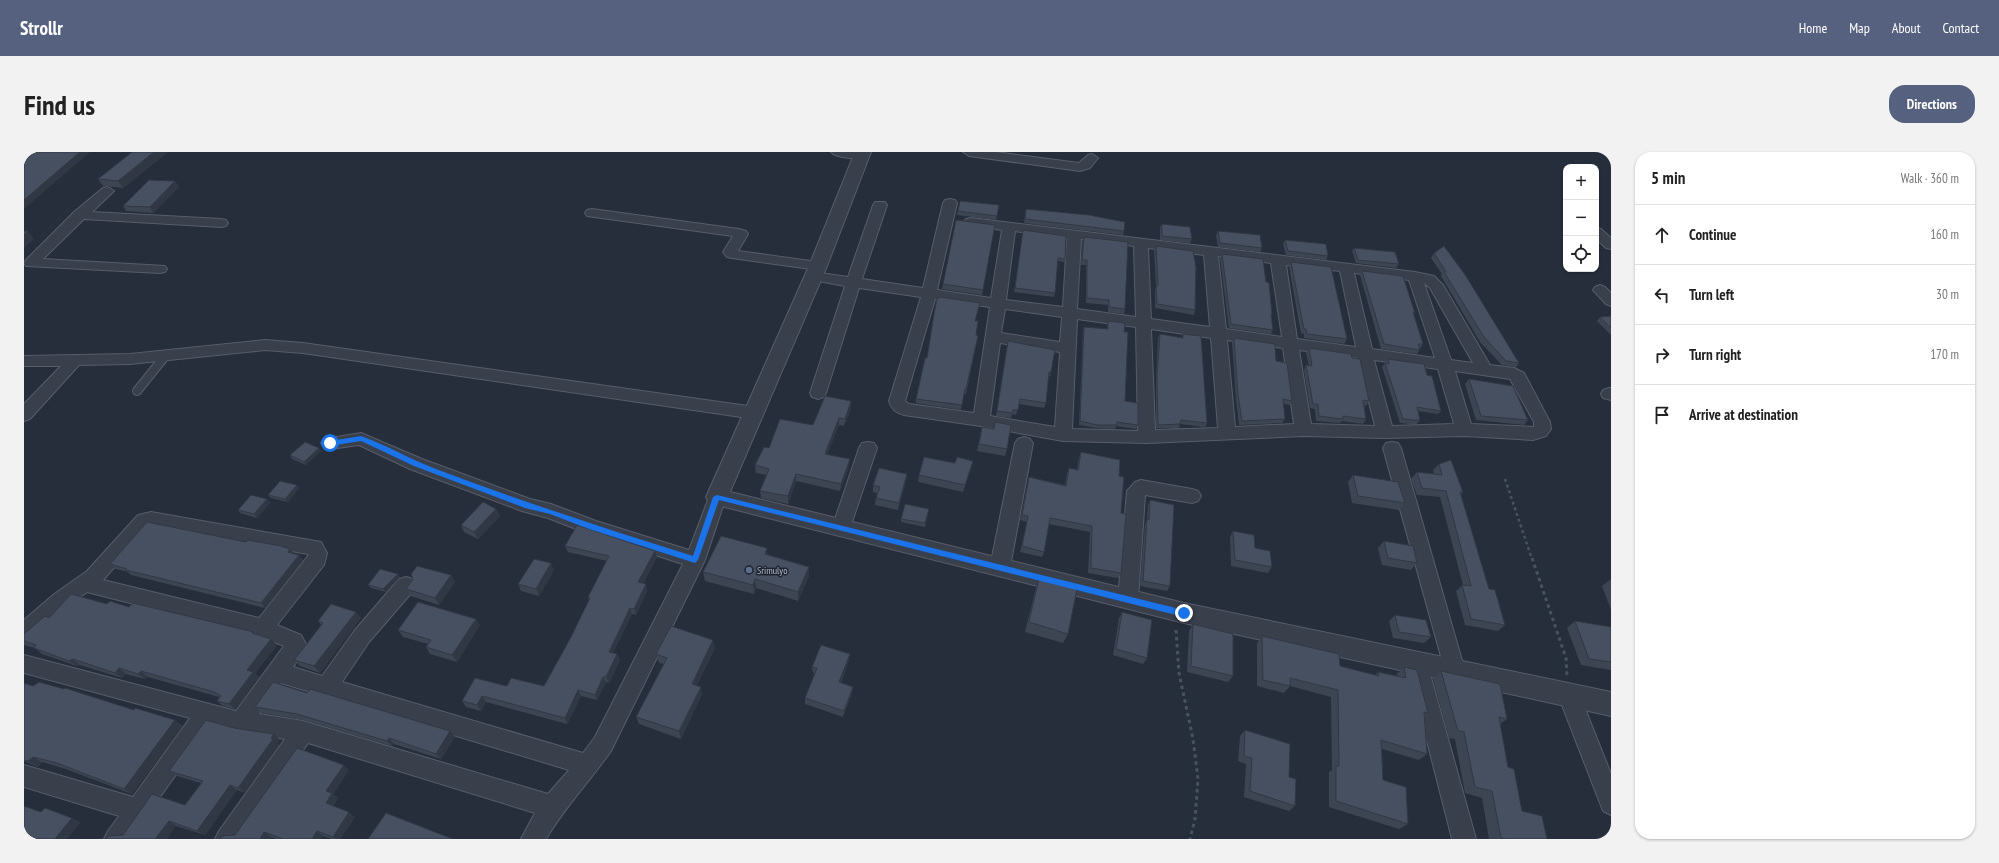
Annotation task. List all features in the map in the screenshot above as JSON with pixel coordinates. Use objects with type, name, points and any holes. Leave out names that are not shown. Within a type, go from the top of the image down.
[{"type":"street","points":[[969,152],[1080,167],[1086,165],[1092,158]]},
{"type":"street","points":[[533,839],[552,807],[588,765],[603,744],[726,500],[755,413],[817,273],[853,153]]},
{"type":"street","points":[[26,266],[79,215],[108,192]]},
{"type":"street","points":[[592,213],[739,233],[741,234],[730,252],[732,254],[817,273],[838,280],[929,294],[1144,324],[1509,373],[1518,377],[1542,422],[1543,429],[1540,432],[1533,434],[1464,430],[1389,440],[1303,430],[1147,437],[1063,436],[981,420],[904,409],[898,404],[897,400],[929,294],[950,203]]},
{"type":"street","points":[[818,393],[870,231],[880,205]]},
{"type":"street","points":[[79,215],[221,223]]},
{"type":"street","points":[[946,219],[1415,276],[1429,279],[1436,285],[1485,370]]},
{"type":"street","points":[[981,420],[1009,227]]},
{"type":"street","points":[[1063,436],[1074,235]]},
{"type":"street","points":[[1599,235],[1611,245]]},
{"type":"street","points":[[1142,243],[1147,437]]},
{"type":"street","points":[[1211,251],[1227,434]]},
{"type":"street","points":[[1278,259],[1303,430]]},
{"type":"street","points":[[26,266],[160,269]]},
{"type":"street","points":[[1346,268],[1365,354],[1455,671]]},
{"type":"street","points":[[1415,276],[1445,365],[1464,430]]},
{"type":"street","points":[[1600,290],[1611,301]]},
{"type":"street","points":[[993,337],[1068,348]]},
{"type":"street","points":[[24,361],[130,359],[265,345],[303,348],[755,413]]},
{"type":"street","points":[[24,415],[75,360]]},
{"type":"street","points":[[330,443],[361,439],[416,464],[520,503],[551,511],[591,527],[695,560]]},
{"type":"street","points":[[1000,567],[1024,443]]},
{"type":"street","points":[[842,528],[868,448]]},
{"type":"street","points":[[1128,600],[1136,491],[1141,487],[1192,496]]},
{"type":"street","points":[[726,500],[1174,611],[1611,704]]},
{"type":"street","points":[[24,633],[60,600],[91,578],[145,520],[152,519],[314,547],[318,553],[317,559],[263,628]]},
{"type":"street","points":[[91,578],[90,585],[263,628],[294,641],[296,644],[293,651],[241,722]]},
{"type":"street","points":[[326,687],[362,636],[406,585]]},
{"type":"street","points":[[1417,663],[1464,839]]},
{"type":"street","points":[[24,664],[241,722],[303,730],[552,807]]},
{"type":"street","points":[[277,672],[588,765]]},
{"type":"street","points":[[1569,695],[1611,803]]},
{"type":"street","points":[[116,839],[207,713]]},
{"type":"street","points":[[227,839],[303,730]]},
{"type":"street","points":[[24,776],[138,810]]},
{"type":"lane","points":[[137,391],[166,355]]},
{"type":"path","points":[[1505,479],[1566,658],[1569,695]]},
{"type":"path","points":[[1174,611],[1180,678],[1194,738],[1198,772],[1198,800],[1190,839]]},
{"type":"building","points":[[24,152],[80,152],[24,200]]},
{"type":"building","points":[[132,152],[154,152],[118,181],[98,179]]},
{"type":"building","points":[[149,180],[175,181],[150,207],[123,206]]},
{"type":"building","points":[[960,201],[999,205],[997,216],[958,211]]},
{"type":"building","points":[[1026,209],[1089,215],[1125,222],[1124,231],[1025,219]]},
{"type":"building","points":[[956,220],[995,225],[983,290],[943,284]]},
{"type":"building","points":[[1162,224],[1190,227],[1192,239],[1162,236]]},
{"type":"building","points":[[1023,230],[1066,236],[1065,259],[1058,258],[1055,293],[1015,288]]},
{"type":"building","points":[[1218,231],[1260,235],[1262,248],[1220,243]]},
{"type":"building","points":[[1084,237],[1128,242],[1125,309],[1109,307],[1109,300],[1087,298],[1087,260],[1082,260]]},
{"type":"building","points":[[1285,240],[1326,244],[1328,256],[1288,251]]},
{"type":"building","points":[[1156,246],[1193,251],[1196,267],[1195,310],[1157,304],[1156,286],[1158,286]]},
{"type":"building","points":[[1444,246],[1466,276],[1519,363],[1506,361],[1484,337],[1434,253]]},
{"type":"building","points":[[1354,248],[1395,252],[1399,264],[1358,260]]},
{"type":"building","points":[[1222,254],[1263,259],[1266,282],[1269,283],[1273,330],[1231,324]]},
{"type":"building","points":[[1291,262],[1331,267],[1347,339],[1307,334],[1306,329],[1304,329]]},
{"type":"building","points":[[1362,271],[1403,276],[1423,344],[1418,344],[1420,350],[1384,344]]},
{"type":"building","points":[[940,297],[980,303],[975,321],[978,321],[976,335],[978,336],[962,405],[916,399],[925,358],[927,358],[937,299]]},
{"type":"building","points":[[1611,316],[1611,328],[1600,317]]},
{"type":"building","points":[[1108,321],[1125,323],[1124,332],[1128,332],[1125,401],[1138,403],[1138,425],[1117,422],[1117,425],[1098,425],[1080,421],[1084,327],[1108,329]]},
{"type":"building","points":[[1160,334],[1183,338],[1183,334],[1201,336],[1207,423],[1181,420],[1180,424],[1158,425],[1157,376]]},
{"type":"building","points":[[1234,338],[1275,344],[1276,361],[1287,363],[1292,401],[1283,399],[1285,419],[1242,421],[1238,395]]},
{"type":"building","points":[[1008,341],[1055,350],[1051,372],[1049,372],[1046,403],[1020,399],[1018,410],[1013,410],[1012,413],[997,411]]},
{"type":"building","points":[[1309,348],[1351,354],[1352,358],[1360,359],[1369,401],[1363,400],[1366,419],[1343,416],[1343,419],[1319,416],[1318,404],[1313,404],[1306,365],[1312,366]]},
{"type":"building","points":[[1388,359],[1424,364],[1427,375],[1432,376],[1441,411],[1417,407],[1420,420],[1403,419],[1385,363],[1389,364]]},
{"type":"building","points":[[1469,379],[1513,386],[1528,420],[1481,416]]},
{"type":"building","points":[[825,396],[851,401],[845,419],[839,418],[825,454],[850,459],[841,484],[796,474],[788,496],[760,491],[769,469],[755,465],[764,447],[769,448],[780,419],[813,425]]},
{"type":"building","points":[[995,422],[1011,425],[1007,449],[979,444],[982,427],[994,429]]},
{"type":"building","points":[[305,442],[319,448],[304,462],[290,455]]},
{"type":"building","points":[[1081,452],[1120,460],[1119,476],[1124,477],[1121,513],[1126,514],[1121,573],[1091,568],[1092,526],[1050,518],[1044,552],[1022,546],[1028,516],[1022,515],[1029,477],[1066,486],[1069,468],[1078,470]]},
{"type":"building","points":[[924,457],[955,463],[957,457],[973,461],[965,485],[919,475]]},
{"type":"building","points":[[1451,460],[1463,492],[1460,492],[1489,589],[1495,590],[1505,625],[1471,619],[1462,585],[1471,586],[1446,491],[1422,488],[1417,472],[1442,475],[1439,464]]},
{"type":"building","points":[[879,468],[907,474],[899,503],[876,498],[880,487],[873,485]]},
{"type":"building","points":[[1353,475],[1398,482],[1405,503],[1358,496]]},
{"type":"building","points":[[280,481],[297,485],[285,499],[268,495]]},
{"type":"building","points":[[251,495],[267,499],[254,514],[238,510]]},
{"type":"building","points":[[1150,500],[1174,505],[1170,586],[1143,581],[1147,519],[1149,520]]},
{"type":"building","points":[[483,502],[496,509],[474,532],[461,525]]},
{"type":"building","points":[[905,504],[929,509],[925,523],[901,519]]},
{"type":"building","points":[[147,522],[246,542],[248,540],[281,546],[290,549],[288,552],[299,555],[261,603],[126,570],[127,569],[110,564]]},
{"type":"building","points":[[577,525],[655,551],[638,582],[646,584],[634,609],[630,608],[609,652],[617,654],[606,677],[603,677],[595,695],[578,690],[565,718],[482,696],[477,705],[462,701],[475,678],[507,686],[511,678],[544,686],[571,637],[590,598],[588,597],[609,556],[565,546]]},
{"type":"building","points":[[1233,531],[1254,535],[1255,548],[1270,551],[1272,567],[1235,560]]},
{"type":"building","points":[[721,536],[767,548],[765,554],[809,567],[798,592],[755,579],[753,585],[703,572]]},
{"type":"building","points":[[1384,541],[1413,546],[1417,563],[1388,558]]},
{"type":"building","points":[[534,559],[551,563],[536,589],[518,584]]},
{"type":"building","points":[[417,566],[451,575],[435,598],[406,589],[413,579],[411,574]]},
{"type":"building","points":[[380,569],[398,574],[383,589],[368,585]]},
{"type":"building","points":[[1039,578],[1077,589],[1068,634],[1029,622]]},
{"type":"building","points":[[71,594],[107,604],[110,601],[129,607],[133,603],[254,632],[252,633],[271,639],[247,670],[253,672],[229,704],[217,701],[221,696],[214,692],[141,671],[138,674],[119,668],[115,673],[73,659],[69,661],[34,648],[36,645],[24,641],[24,634],[45,616],[49,618]]},
{"type":"building","points":[[418,602],[476,619],[452,655],[426,647],[431,640],[398,630]]},
{"type":"building","points":[[331,604],[356,612],[314,666],[294,660],[323,623],[318,621]]},
{"type":"building","points":[[1122,612],[1152,620],[1147,658],[1116,649]]},
{"type":"building","points":[[1395,615],[1426,620],[1431,637],[1399,632]]},
{"type":"building","points":[[1575,621],[1611,627],[1611,662],[1589,659]]},
{"type":"building","points":[[1193,624],[1233,634],[1233,676],[1191,666]]},
{"type":"building","points":[[671,626],[713,640],[692,684],[701,687],[679,731],[636,717],[667,658],[656,654]]},
{"type":"building","points":[[1262,636],[1339,654],[1340,666],[1379,676],[1378,672],[1406,678],[1404,667],[1417,670],[1428,713],[1424,712],[1427,754],[1381,740],[1383,780],[1406,787],[1408,824],[1336,801],[1336,766],[1339,766],[1338,690],[1290,678],[1290,686],[1263,680]]},
{"type":"building","points":[[821,645],[850,654],[839,682],[853,687],[844,711],[805,698],[817,668],[812,667]]},
{"type":"building","points":[[1441,671],[1500,684],[1507,719],[1499,717],[1508,767],[1514,769],[1522,811],[1542,816],[1547,839],[1501,838],[1492,791],[1475,787],[1464,732],[1458,731]]},
{"type":"building","points":[[39,682],[65,688],[134,710],[135,708],[175,720],[124,789],[57,763],[33,757],[28,761],[24,760],[24,683],[33,686]]},
{"type":"building","points":[[273,682],[307,693],[310,689],[450,731],[436,754],[389,738],[387,741],[297,714],[255,707]]},
{"type":"building","points":[[206,720],[234,728],[274,734],[271,738],[273,739],[238,788],[230,785],[197,831],[169,821],[155,839],[106,839],[108,836],[123,835],[152,794],[185,805],[203,781],[169,771]]},
{"type":"building","points":[[1245,730],[1290,744],[1289,777],[1296,779],[1295,806],[1250,791],[1252,758],[1244,756]]},
{"type":"building","points":[[297,748],[344,765],[326,791],[332,793],[326,803],[349,812],[333,837],[317,831],[312,839],[283,839],[264,832],[260,839],[220,839],[222,836],[235,835]]},
{"type":"building","points":[[24,806],[41,812],[45,808],[72,818],[55,839],[24,839]]},
{"type":"building","points":[[386,813],[453,839],[368,839]]},
{"type":"place","name":"Srimulyo","points":[[749,570]]},
{"type":"route","points":[[330,443],[355,438],[361,439],[416,464],[528,506],[551,511],[591,527],[695,560],[717,497],[1184,613]]}]
